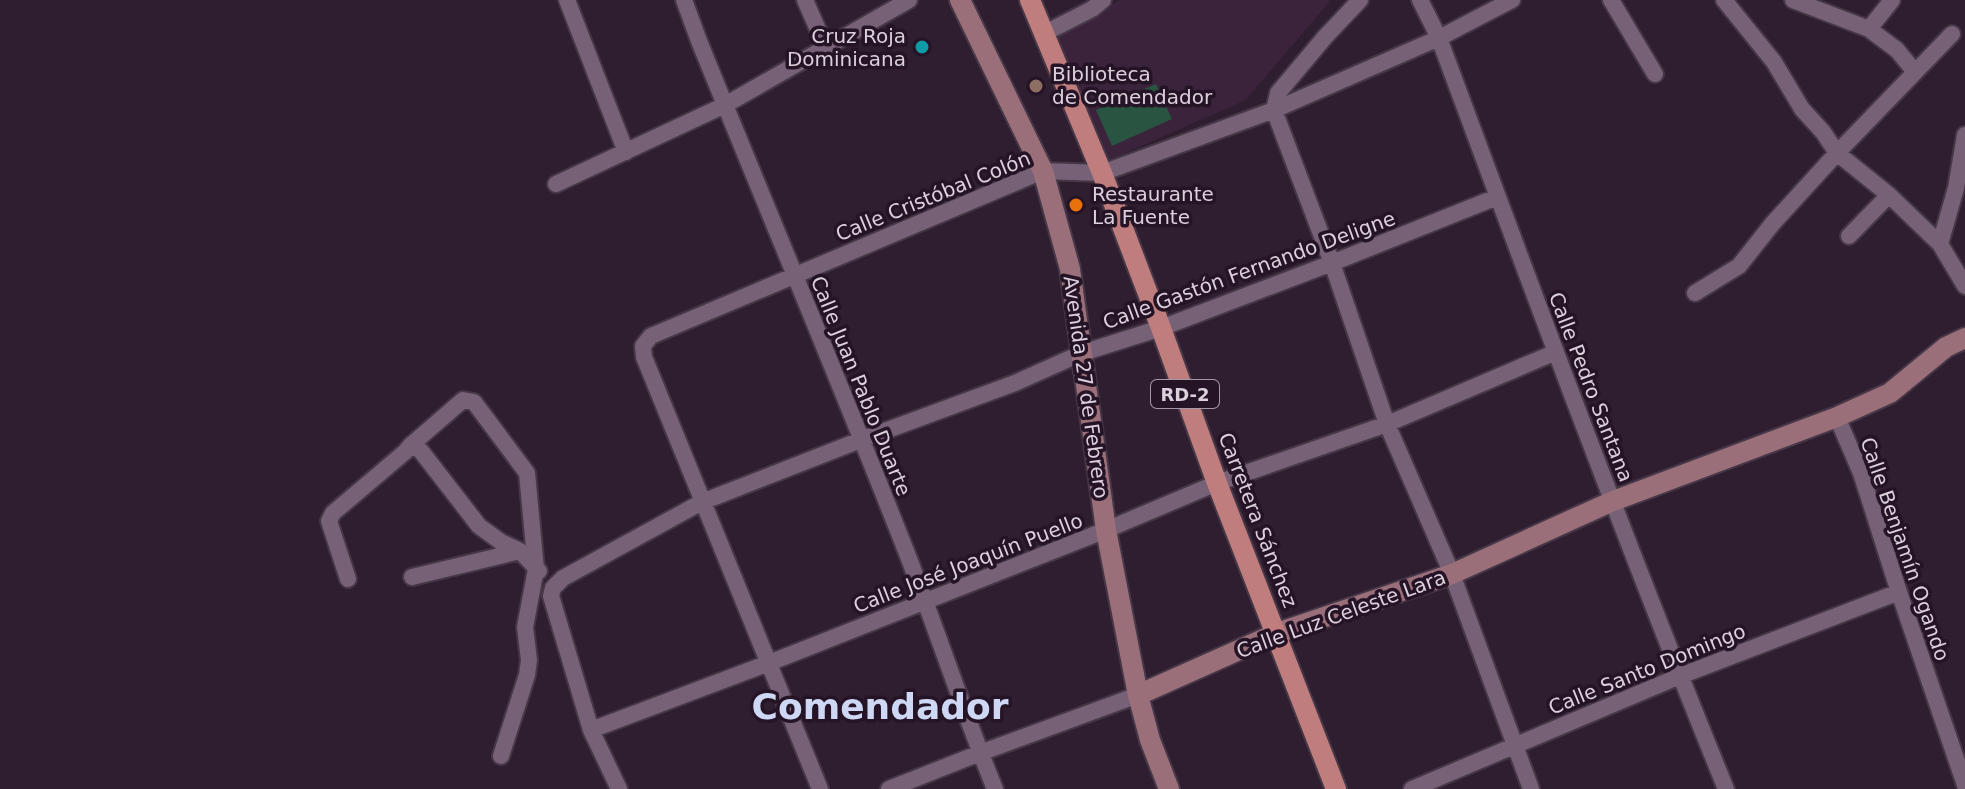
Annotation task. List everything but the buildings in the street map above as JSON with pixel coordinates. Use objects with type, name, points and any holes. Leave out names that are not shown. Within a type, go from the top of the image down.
[{"type":"main road","name":"Carretera Sánchez","points":[[1030,0],[1102,173],[1217,483],[1336,789]]},
{"type":"street","points":[[567,0],[626,152]]},
{"type":"street","name":"Calle Juan Pablo Duarte","points":[[684,0],[863,439],[995,789]]},
{"type":"street","points":[[805,0],[826,48]]},
{"type":"street","points":[[556,184],[725,105],[909,0]]},
{"type":"street","name":"Avenida 27 de Febrero","points":[[960,0],[1043,171],[1070,269],[1106,530],[1138,695],[1150,740],[1169,789]]},
{"type":"street","points":[[1045,33],[1103,0]]},
{"type":"street","points":[[1360,0],[1278,93],[1274,110],[1332,263],[1387,424],[1452,574],[1531,789]]},
{"type":"street","name":"Calle Pedro Santana","points":[[1420,0],[1439,38],[1556,352],[1726,789]]},
{"type":"street","name":"Calle Cristóbal Colón","points":[[702,502],[644,357],[643,346],[651,336],[1043,171],[1102,173],[1274,110],[1439,38],[1512,0]]},
{"type":"street","points":[[1611,0],[1655,74]]},
{"type":"street","points":[[1724,0],[1774,62],[1802,109],[1837,153],[1889,195],[1940,244],[1965,286]]},
{"type":"street","points":[[1793,0],[1869,29],[1897,50],[1915,72]]},
{"type":"street","points":[[1869,29],[1892,0]]},
{"type":"street","points":[[1695,293],[1739,266],[1773,223],[1837,153],[1952,34]]},
{"type":"street","points":[[1940,244],[1956,188],[1965,135]]},
{"type":"street","points":[[1849,236],[1889,195]]},
{"type":"street","name":"Calle Gastón Fernando Deligne","points":[[553,588],[563,578],[702,502],[1015,383],[1082,353],[1161,328],[1497,197]]},
{"type":"street","name":"Calle Luz Celeste Lara","points":[[889,789],[1138,695],[1277,633],[1452,574],[1613,501],[1837,417],[1890,393],[1946,347],[1965,338]]},
{"type":"street","name":"Calle José Joaquín Puello","points":[[591,730],[769,663],[1217,483],[1387,424],[1556,352]]},
{"type":"street","points":[[348,579],[329,521],[333,513],[463,400],[474,402],[527,473],[536,569],[525,627],[529,660],[527,675],[501,756]]},
{"type":"street","name":"Calle Benjamín Ogando","points":[[1837,417],[1861,473],[1965,785]]},
{"type":"street","points":[[411,445],[421,451],[479,526],[520,551],[553,588],[551,596],[591,730],[618,788]]},
{"type":"street","points":[[702,502],[820,789]]},
{"type":"street","points":[[412,577],[520,551]]},
{"type":"street","name":"Calle Santo Domingo","points":[[1412,789],[1680,676],[1899,592]]},
{"type":"shaded area","points":[[1120,0],[1330,1],[1246,100],[1105,162],[1052,33]]},
{"type":"green space","points":[[1156,84],[1172,119],[1112,146],[1096,110]]},
{"type":"place","name":"Cruz Roja Dominicana","points":[[922,47]]},
{"type":"place","name":"Biblioteca de Comendador","points":[[1036,86]]},
{"type":"place","name":"Restaurante La Fuente","points":[[1076,205]]},
{"type":"district","name":"Comendador","points":[[880,706]]}]
